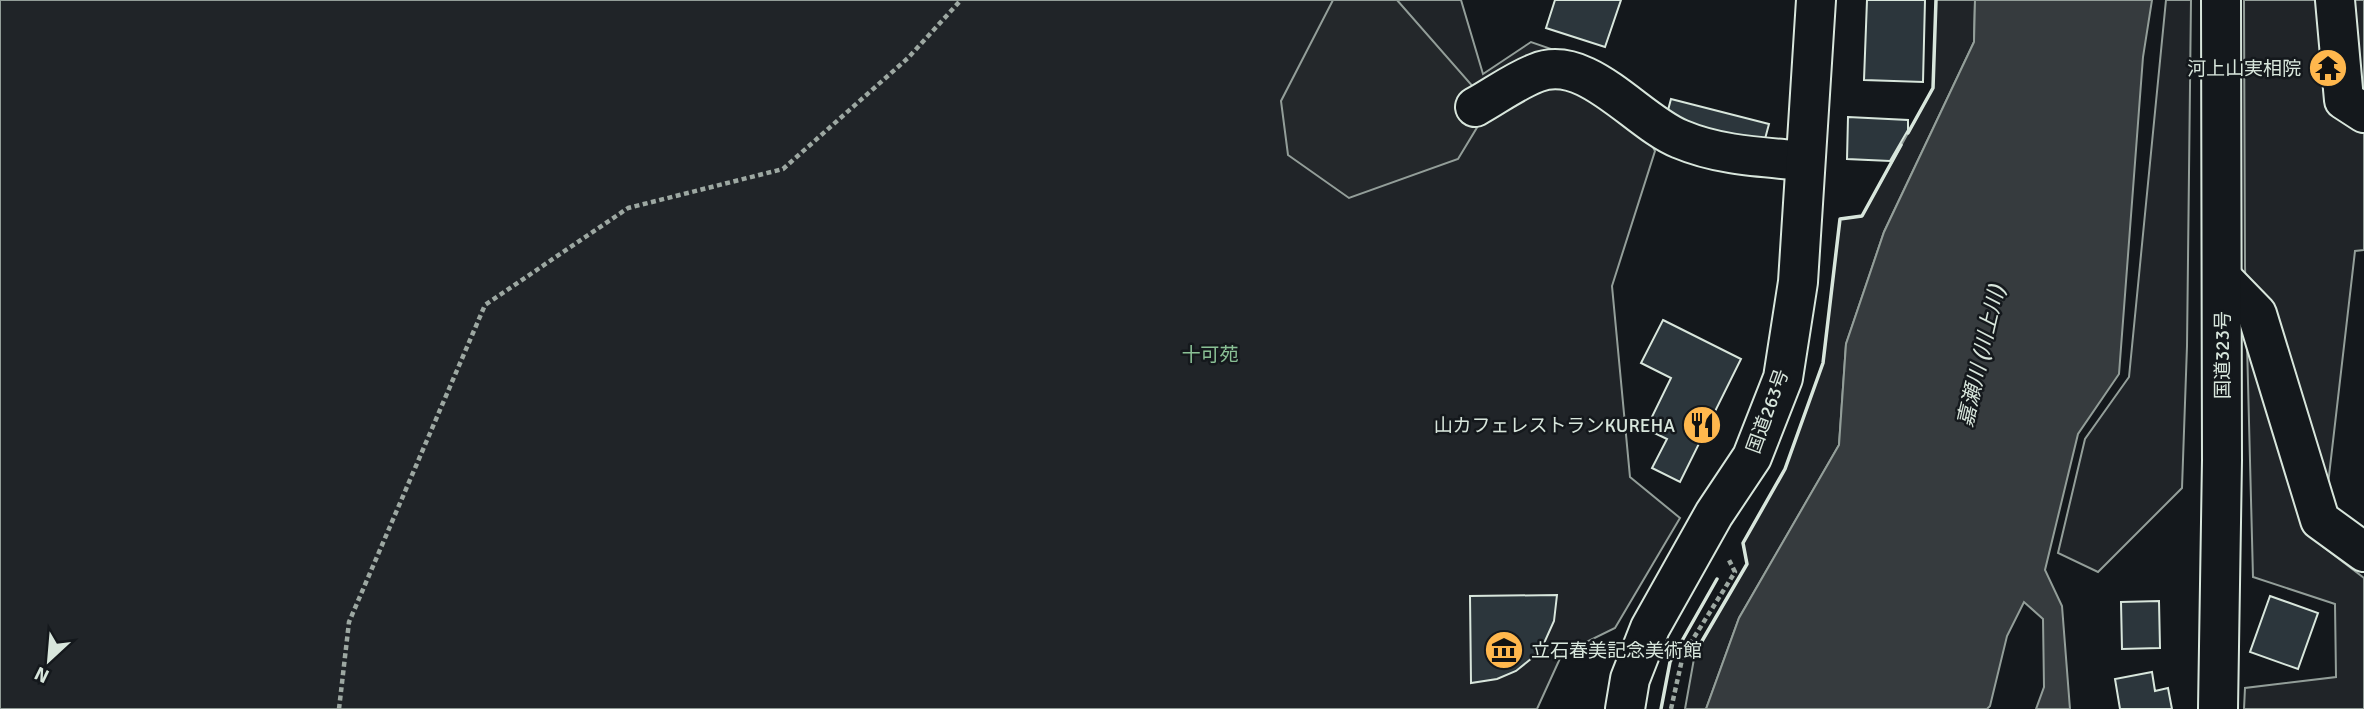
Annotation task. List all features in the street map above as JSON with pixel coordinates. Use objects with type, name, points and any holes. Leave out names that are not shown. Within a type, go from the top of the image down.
[{"type":"main road","name":"国道263号","points":[[1625,709],[1630,679],[1650,628],[1714,514],[1752,457],[1783,378],[1798,282],[1816,0]]},
{"type":"main road","name":"国道323号","points":[[2218,709],[2222,486],[2221,0]]},
{"type":"main road","points":[[2335,0],[2344,100],[2364,113]]},
{"type":"main road","points":[[1475,107],[1536,72],[1558,68],[1593,80],[1678,139],[1726,153],[1805,161]]},
{"type":"main road","points":[[2222,278],[2257,314],[2320,520],[2364,552]]},
{"type":"path","points":[[339,709],[349,622],[485,305],[628,208],[783,169],[908,58],[961,0]]},
{"type":"path","points":[[1671,709],[1683,655],[1735,572],[1724,550]]},
{"type":"green space","name":"十可苑","points":[[0,0],[1461,0],[1483,74],[1531,42],[1615,71],[1655,151],[1612,286],[1630,477],[1680,518],[1615,628],[1562,654],[1537,709],[0,709]]},
{"type":"green space","points":[[1936,0],[1975,0],[1974,42],[1884,232],[1846,344],[1839,445],[1739,618],[1706,709],[1685,709],[1695,653],[1747,564],[1743,543],[1785,469],[1823,363],[1840,219],[1862,216],[1933,88]]},
{"type":"green space","points":[[2166,0],[2191,0],[2187,346],[2182,488],[2098,572],[2058,553],[2085,439],[2129,377]]},
{"type":"green space","points":[[2244,0],[2364,0],[2364,250],[2355,251],[2321,545],[2364,578],[2364,709],[2244,709],[2245,688],[2336,677],[2335,604],[2253,577],[2245,266]]},
{"type":"shaded area","points":[[1333,0],[1397,0],[1490,106],[1458,159],[1349,198],[1288,155],[1281,101]]},
{"type":"water","name":"嘉瀬川 (川上川)","points":[[1975,0],[2152,0],[2143,57],[2119,374],[2078,434],[2045,570],[2062,606],[2070,709],[2036,709],[2044,687],[2043,619],[2024,602],[2007,636],[1990,706],[1987,709],[1706,709],[1739,618],[1839,445],[1846,344],[1884,232],[1974,42]]},
{"type":"building","points":[[1555,0],[1621,0],[1605,47],[1546,28]]},
{"type":"building","points":[[1867,0],[1925,0],[1923,82],[1864,80]]},
{"type":"building","points":[[1671,99],[1769,124],[1758,165],[1660,140]]},
{"type":"building","points":[[1848,117],[1908,120],[1908,130],[1890,161],[1847,159]]},
{"type":"building","points":[[1663,320],[1741,359],[1680,482],[1652,468],[1667,439],[1646,429],[1671,378],[1641,363]]},
{"type":"building","points":[[1557,595],[1554,621],[1545,641],[1532,658],[1516,671],[1497,679],[1471,683],[1470,596]]},
{"type":"building","points":[[2270,596],[2318,613],[2298,669],[2250,652]]},
{"type":"building","points":[[2159,601],[2160,648],[2122,649],[2121,602]]},
{"type":"building","points":[[2152,672],[2155,691],[2168,688],[2172,709],[2120,709],[2115,679]]},
{"type":"wall","points":[[1908,133],[1933,88],[1936,0]]},
{"type":"wall","points":[[1695,653],[1747,564],[1743,543],[1785,469],[1823,363],[1840,219],[1862,216],[1901,145]]},
{"type":"wall","points":[[1661,709],[1670,662],[1717,579]]},
{"type":"place","name":"河上山実相院","points":[[2328,68]]},
{"type":"place","name":"山カフェレストランKUREHA","points":[[1702,425]]},
{"type":"place","name":"立石春美記念美術館","points":[[1504,650]]}]
